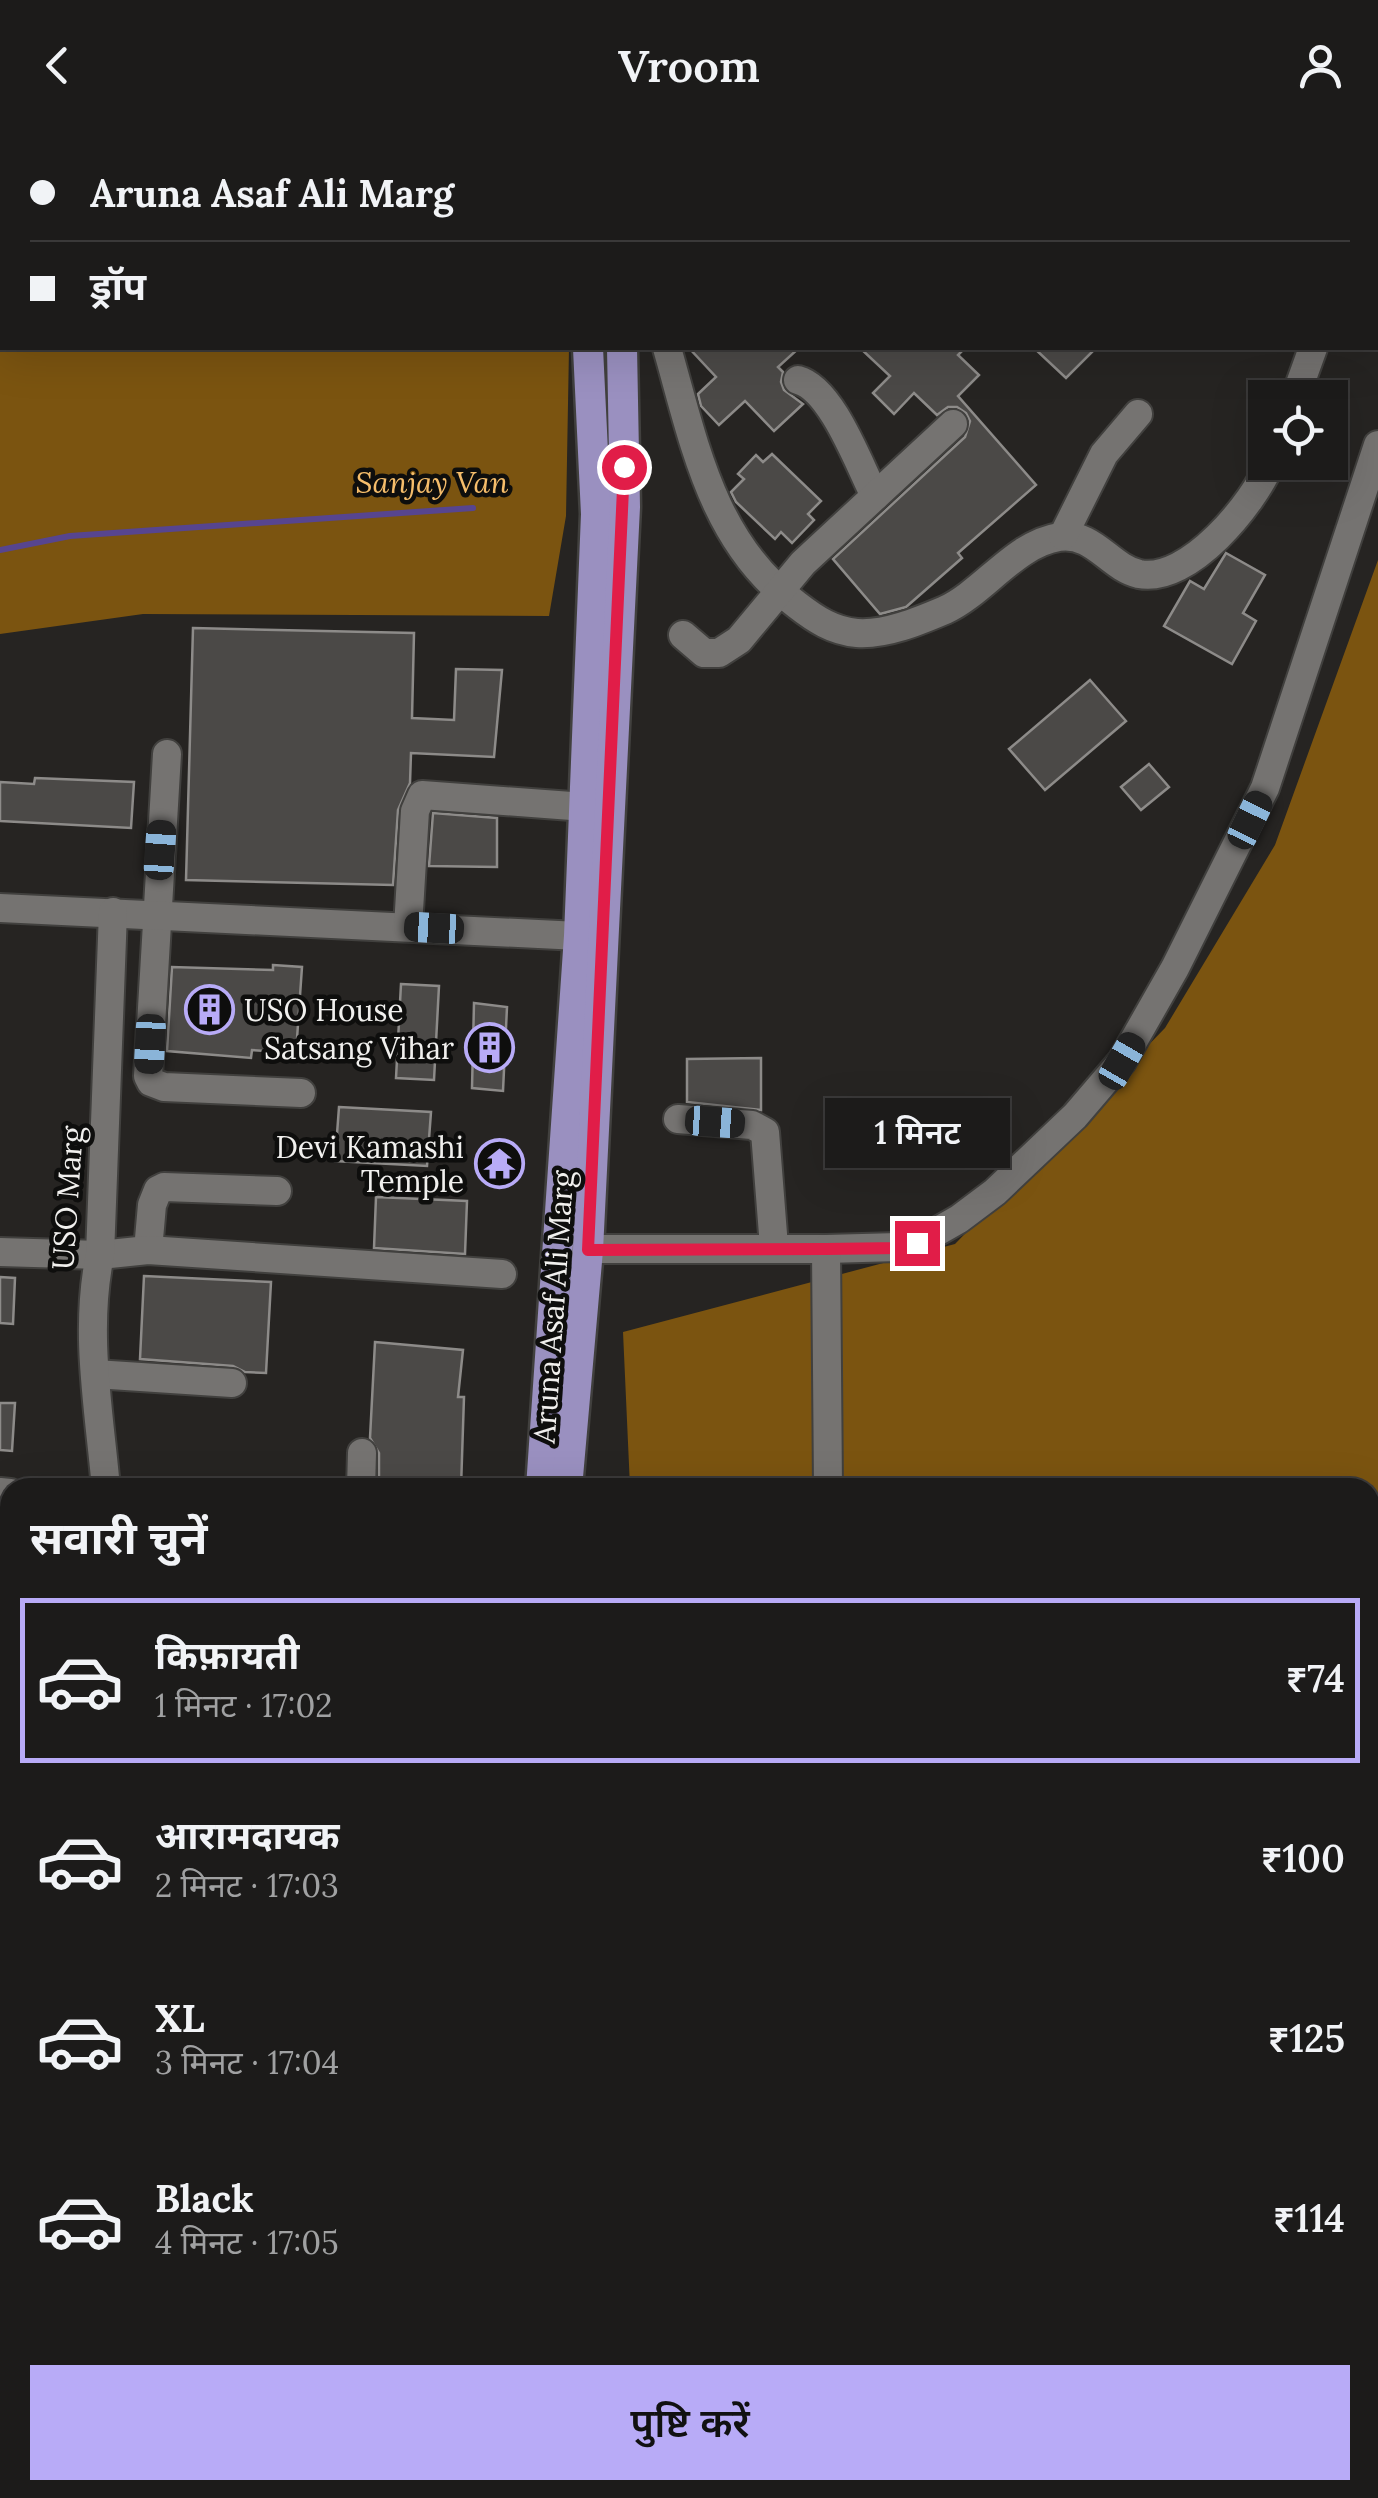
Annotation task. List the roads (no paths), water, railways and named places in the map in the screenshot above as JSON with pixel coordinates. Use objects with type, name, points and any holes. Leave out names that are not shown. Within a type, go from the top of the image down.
[{"type":"main road","name":"Aruna Asaf Ali Marg","points":[[542,1478],[580,936],[596,514],[588,350]]},
{"type":"main road","name":"Aruna Asaf Ali Marg","points":[[568,1478],[588,1250],[624,507],[622,350]]},
{"type":"street","points":[[667,350],[713,500],[746,556],[779,592],[820,622],[858,633],[879,632],[951,607],[1023,554],[1063,536],[1101,548],[1128,569],[1142,574],[1162,572],[1182,564],[1220,536],[1261,480]]},
{"type":"street","points":[[1302,380],[1312,350]]},
{"type":"street","points":[[798,380],[818,390],[831,409],[876,496]]},
{"type":"street","points":[[1063,536],[1104,454],[1138,414]]},
{"type":"street","points":[[683,635],[704,653],[719,653],[739,640],[803,563],[954,424]]},
{"type":"street","points":[[557,1248],[899,1248],[932,1236],[959,1220],[996,1192],[1075,1116],[1122,1061],[1175,968],[1265,788],[1378,445]]},
{"type":"street","points":[[168,754],[148,1076],[164,1088],[301,1093]]},
{"type":"street","points":[[408,927],[415,811],[422,795],[585,808]]},
{"type":"street","points":[[0,908],[580,936]]},
{"type":"street","name":"USO Marg","points":[[105,1478],[92,1315],[100,1254],[113,912]]},
{"type":"street","points":[[678,1119],[752,1124],[765,1132],[774,1247]]},
{"type":"street","points":[[148,1250],[152,1205],[158,1190],[164,1187],[278,1190]]},
{"type":"street","points":[[826,1249],[828,1478]]},
{"type":"street","points":[[0,1252],[100,1254],[148,1250],[502,1274]]},
{"type":"street","points":[[95,1374],[232,1383]]},
{"type":"street","points":[[361,1478],[362,1453]]},
{"type":"waterway","points":[[0,550],[70,536],[473,508]]},
{"type":"place","name":"USO House","points":[[209,1010]]},
{"type":"place","name":"Satsang Vihar","points":[[489,1048]]},
{"type":"place","name":"Devi Kamashi Temple","points":[[499,1164]]},
{"type":"park label","name":"Sanjay Van","points":[[432,482]]}]
